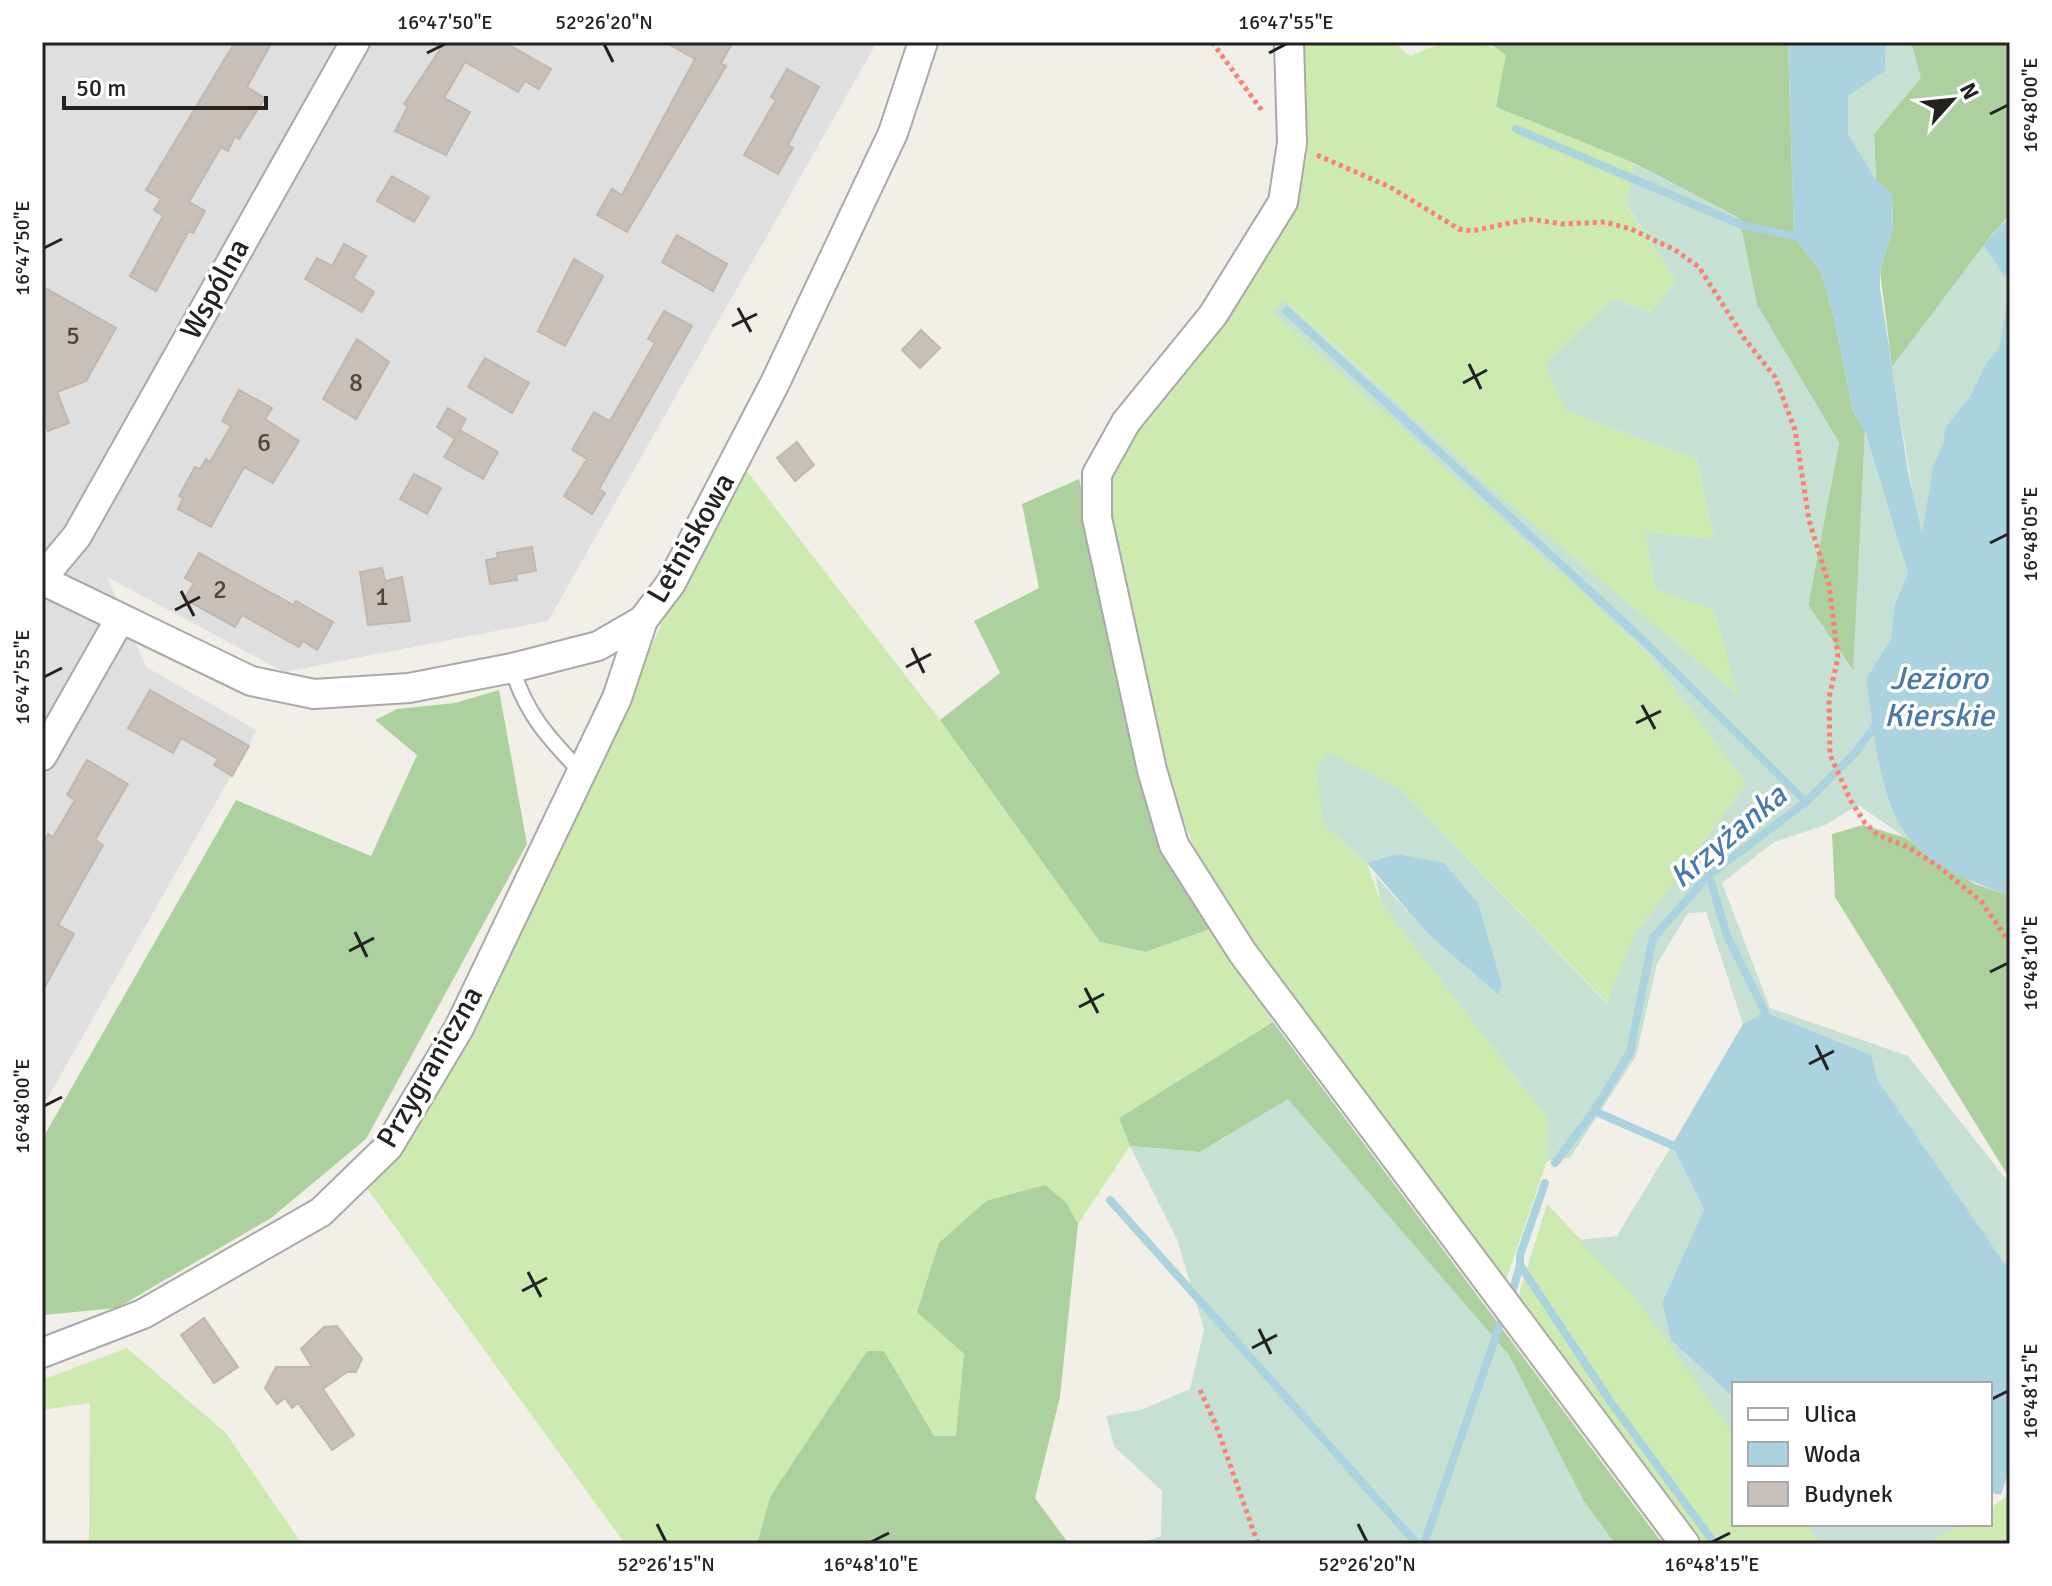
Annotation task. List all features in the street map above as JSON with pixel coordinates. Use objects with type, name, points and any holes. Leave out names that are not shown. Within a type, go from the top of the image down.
[{"type":"street","name":"Wspólna","points":[[42,579],[77,536],[355,42]]},
{"type":"street","name":"Letniskowa","points":[[42,579],[251,681],[280,690],[350,693],[409,688],[512,668],[598,646],[643,620],[671,583],[775,383],[893,133],[923,42]]},
{"type":"street","points":[[1289,42],[1292,143],[1283,202],[1213,315],[1126,422],[1097,474],[1097,518],[1152,770],[1174,845],[1242,952],[1685,1544]]},
{"type":"street","points":[[42,756],[120,619]]},
{"type":"street","name":"Przygraniczna","points":[[42,1353],[143,1314],[321,1212],[388,1147],[459,1028],[617,698],[643,620]]},
{"type":"lane","points":[[512,668],[522,701],[544,732],[580,771]]},
{"type":"path","points":[[1212,42],[1257,105],[1292,143],[1390,187],[1459,229],[1472,231],[1529,219],[1563,224],[1605,222],[1642,234],[1699,267],[1744,338],[1775,377],[1795,430],[1809,520],[1829,585],[1838,657],[1829,698],[1830,755],[1865,823],[1878,835],[1908,847],[1939,867],[1981,901],[2010,943]]},
{"type":"path","points":[[1200,1390],[1258,1544]]},
{"type":"shaded area","points":[[42,42],[877,42],[548,621],[284,672],[107,577],[146,667],[257,730],[42,1108]]},
{"type":"green space","points":[[1302,42],[1394,42],[1410,56],[1446,44],[1471,42],[1495,48],[1507,55],[1496,107],[1634,163],[1626,205],[1676,281],[1653,313],[1613,299],[1597,317],[1566,411],[1697,459],[1714,539],[1645,532],[1656,590],[1714,610],[1739,696],[1497,493],[1285,300],[1647,652],[1746,783],[1632,939],[1608,1004],[1402,790],[1324,825],[1367,863],[1381,903],[1548,1119],[1547,1161],[1504,1286],[1285,993],[1212,887],[1169,791],[1106,521],[1104,478],[1132,425],[1218,326],[1296,206],[1307,156]]},
{"type":"green space","points":[[1487,42],[1788,42],[1794,236],[1821,272],[1835,321],[1853,411],[1865,431],[1854,672],[1808,605],[1839,443],[1757,305],[1739,218],[1634,163],[1496,107],[1506,55]]},
{"type":"green space","points":[[1886,42],[1911,42],[1921,78],[1874,134],[1876,180],[1848,134],[1848,96],[1885,71]]},
{"type":"green space","points":[[1911,42],[2010,42],[2010,214],[1892,367],[1880,271],[1893,227],[1892,195],[1876,180],[1874,134],[1920,78]]},
{"type":"green space","points":[[1634,163],[1739,218],[1757,305],[1839,443],[1808,605],[1853,671],[1865,431],[1908,572],[1923,536],[1918,525],[1892,367],[1992,234],[2010,217],[2010,896],[1949,867],[1858,805],[1825,825],[1774,842],[1722,883],[1770,1008],[1908,1056],[2010,1184],[2010,1271],[1877,1081],[1871,1055],[1765,1012],[1743,1024],[1706,912],[1688,913],[1657,964],[1636,1056],[1570,1158],[1547,1161],[1548,1119],[1381,903],[1375,875],[1426,932],[1396,854],[1367,863],[1324,825],[1316,768],[1328,752],[1402,790],[1607,1004],[1632,939],[1746,783],[1647,652],[1273,312],[1284,300],[1497,493],[1738,695],[1714,610],[1656,590],[1645,532],[1714,539],[1697,459],[1566,411],[1545,364],[1613,299],[1652,313],[1676,281],[1626,204]]},
{"type":"green space","points":[[746,470],[940,720],[1100,942],[1146,952],[1212,928],[1273,1022],[1119,1118],[1130,1146],[1078,1224],[1066,1202],[964,1354],[957,1437],[934,1437],[884,1351],[770,1497],[757,1544],[625,1544],[366,1187],[472,1017],[662,623]]},
{"type":"green space","points":[[1079,479],[1122,665],[1212,928],[1146,952],[1100,942],[940,720],[1000,673],[974,621],[1039,588],[1022,504]]},
{"type":"green space","points":[[499,690],[527,844],[366,1139],[271,1218],[117,1308],[44,1315],[44,1136],[236,800],[371,856],[417,755],[375,720],[397,709],[455,703]]},
{"type":"green space","points":[[1863,825],[1910,839],[1926,855],[1975,884],[2010,896],[2010,1179],[1835,897],[1832,834]]},
{"type":"green space","points":[[1273,1022],[1663,1544],[1615,1544],[1585,1503],[1199,1152],[1130,1146],[1119,1118]]},
{"type":"green space","points":[[1288,1099],[1509,1355],[1585,1503],[1615,1544],[1139,1544],[1161,1536],[1162,1491],[1114,1446],[1106,1416],[1141,1410],[1190,1389],[1204,1329],[1177,1239],[1130,1146],[1199,1152]]},
{"type":"green space","points":[[1672,1145],[1704,1209],[1662,1303],[1671,1340],[1732,1396],[1732,1431],[1634,1296],[1579,1240],[1617,1236]]},
{"type":"green space","points":[[1045,1185],[1066,1202],[1078,1224],[1060,1397],[1035,1498],[1069,1544],[757,1544],[770,1497],[867,1351],[884,1351],[934,1436],[956,1436],[964,1354],[917,1312],[939,1243],[986,1201]]},
{"type":"green space","points":[[1547,1204],[1634,1296],[1732,1426],[1732,1526],[1807,1526],[1816,1538],[1827,1544],[1700,1544],[1516,1304]]},
{"type":"green space","points":[[127,1348],[225,1432],[302,1544],[89,1544],[90,1403],[42,1410],[42,1380]]},
{"type":"green space","points":[[2010,1494],[2010,1544],[1926,1544],[1958,1526],[1992,1526],[1992,1507]]},
{"type":"green space","points":[[1807,1526],[1958,1526],[1926,1544],[1827,1544],[1816,1538]]},
{"type":"water","name":"Jezioro Kierskie","points":[[1788,42],[1886,42],[1885,71],[1848,96],[1848,134],[1876,180],[1892,194],[1893,227],[1880,271],[1880,288],[1908,472],[1922,534],[1933,467],[1944,442],[1945,428],[1970,397],[1987,362],[1999,349],[2010,285],[2010,896],[1956,874],[1927,856],[1898,821],[1882,774],[1866,679],[1891,639],[1895,605],[1908,573],[1865,431],[1853,411],[1835,321],[1821,272],[1794,236]]},
{"type":"water","points":[[2010,217],[2010,285],[1984,245]]},
{"type":"water","points":[[1396,854],[1444,863],[1478,903],[1502,985],[1498,994],[1426,932],[1367,863]]},
{"type":"water","points":[[1765,1012],[1871,1055],[1878,1081],[2010,1271],[2010,1467],[2001,1495],[1992,1493],[1992,1382],[1732,1382],[1732,1396],[1671,1340],[1662,1303],[1704,1209],[1672,1145],[1743,1024]]},
{"type":"building","points":[[235,42],[272,42],[247,87],[265,98],[239,139],[235,136],[228,151],[221,147],[189,202],[205,211],[193,233],[189,231],[156,291],[130,276],[163,216],[154,210],[161,199],[146,190]]},
{"type":"building","points":[[430,42],[504,42],[551,69],[539,89],[525,81],[518,92],[465,62],[444,98],[470,112],[446,155],[395,131],[408,106],[404,104],[441,48]]},
{"type":"building","points":[[665,42],[733,42],[721,63],[726,66],[627,232],[597,215],[612,189],[622,195],[695,59]]},
{"type":"building","points":[[787,69],[819,87],[788,145],[793,148],[778,174],[744,155],[776,100],[771,97]]},
{"type":"building","points":[[392,176],[429,197],[414,222],[377,201]]},
{"type":"building","points":[[677,235],[727,264],[713,291],[662,262]]},
{"type":"building","points":[[344,244],[366,256],[353,278],[374,292],[362,312],[305,279],[317,258],[332,266]]},
{"type":"building","points":[[574,259],[603,276],[565,346],[538,331]]},
{"type":"building","points":[[42,286],[116,328],[86,381],[57,392],[69,423],[48,431],[42,415]]},
{"type":"building","points":[[664,311],[692,326],[599,489],[605,493],[592,514],[564,496],[587,459],[572,450],[594,412],[610,421],[655,343],[648,339]]},
{"type":"building","points":[[921,330],[940,348],[920,368],[902,350]]},
{"type":"building","points":[[357,339],[389,362],[356,419],[323,399]]},
{"type":"building","points":[[485,358],[529,383],[512,413],[468,387]]},
{"type":"building","points":[[239,390],[272,408],[265,419],[299,441],[273,483],[244,467],[211,527],[178,509],[183,498],[179,496],[195,467],[200,469],[206,459],[210,462],[231,426],[222,421]]},
{"type":"building","points":[[448,408],[466,419],[457,435],[460,430],[498,452],[483,479],[444,457],[455,439],[437,427]]},
{"type":"building","points":[[797,442],[814,465],[795,481],[777,458]]},
{"type":"building","points":[[414,474],[441,488],[427,514],[400,499]]},
{"type":"building","points":[[532,547],[536,571],[516,574],[517,580],[490,584],[486,560],[498,558],[497,553]]},
{"type":"building","points":[[199,553],[293,605],[296,601],[333,622],[317,650],[303,641],[299,647],[242,615],[235,627],[184,599],[194,583],[185,578]]},
{"type":"building","points":[[382,568],[385,581],[402,577],[410,621],[368,625],[360,572]]},
{"type":"building","points":[[150,690],[249,746],[232,776],[214,765],[218,759],[181,738],[173,753],[128,728]]},
{"type":"building","points":[[87,760],[128,784],[95,840],[103,845],[58,925],[74,934],[42,992],[42,846],[48,834],[53,837],[75,800],[67,795]]},
{"type":"building","points":[[204,1318],[238,1367],[214,1383],[181,1335]]},
{"type":"building","points":[[337,1326],[362,1359],[356,1372],[347,1372],[323,1389],[354,1435],[332,1450],[298,1403],[292,1408],[285,1398],[277,1404],[265,1388],[276,1367],[312,1367],[301,1349],[324,1327]]},
{"type":"waterway","points":[[1516,129],[1742,225],[1794,236]]},
{"type":"waterway","points":[[1287,311],[1646,643],[1806,802]]},
{"type":"waterway","name":"Krzyżanka","points":[[1555,1163],[1594,1111],[1630,1052],[1653,938],[1709,875],[1806,802],[1855,753],[1880,719]]},
{"type":"waterway","points":[[1709,875],[1727,936],[1765,1012]]},
{"type":"waterway","points":[[1594,1111],[1672,1145]]},
{"type":"waterway","name":"Krzyżanka","points":[[1545,1183],[1520,1255],[1520,1265],[1610,1401],[1715,1544]]},
{"type":"waterway","points":[[1110,1200],[1417,1544]]},
{"type":"waterway","points":[[1513,1290],[1520,1265]]},
{"type":"waterway","points":[[1424,1544],[1503,1316]]}]
